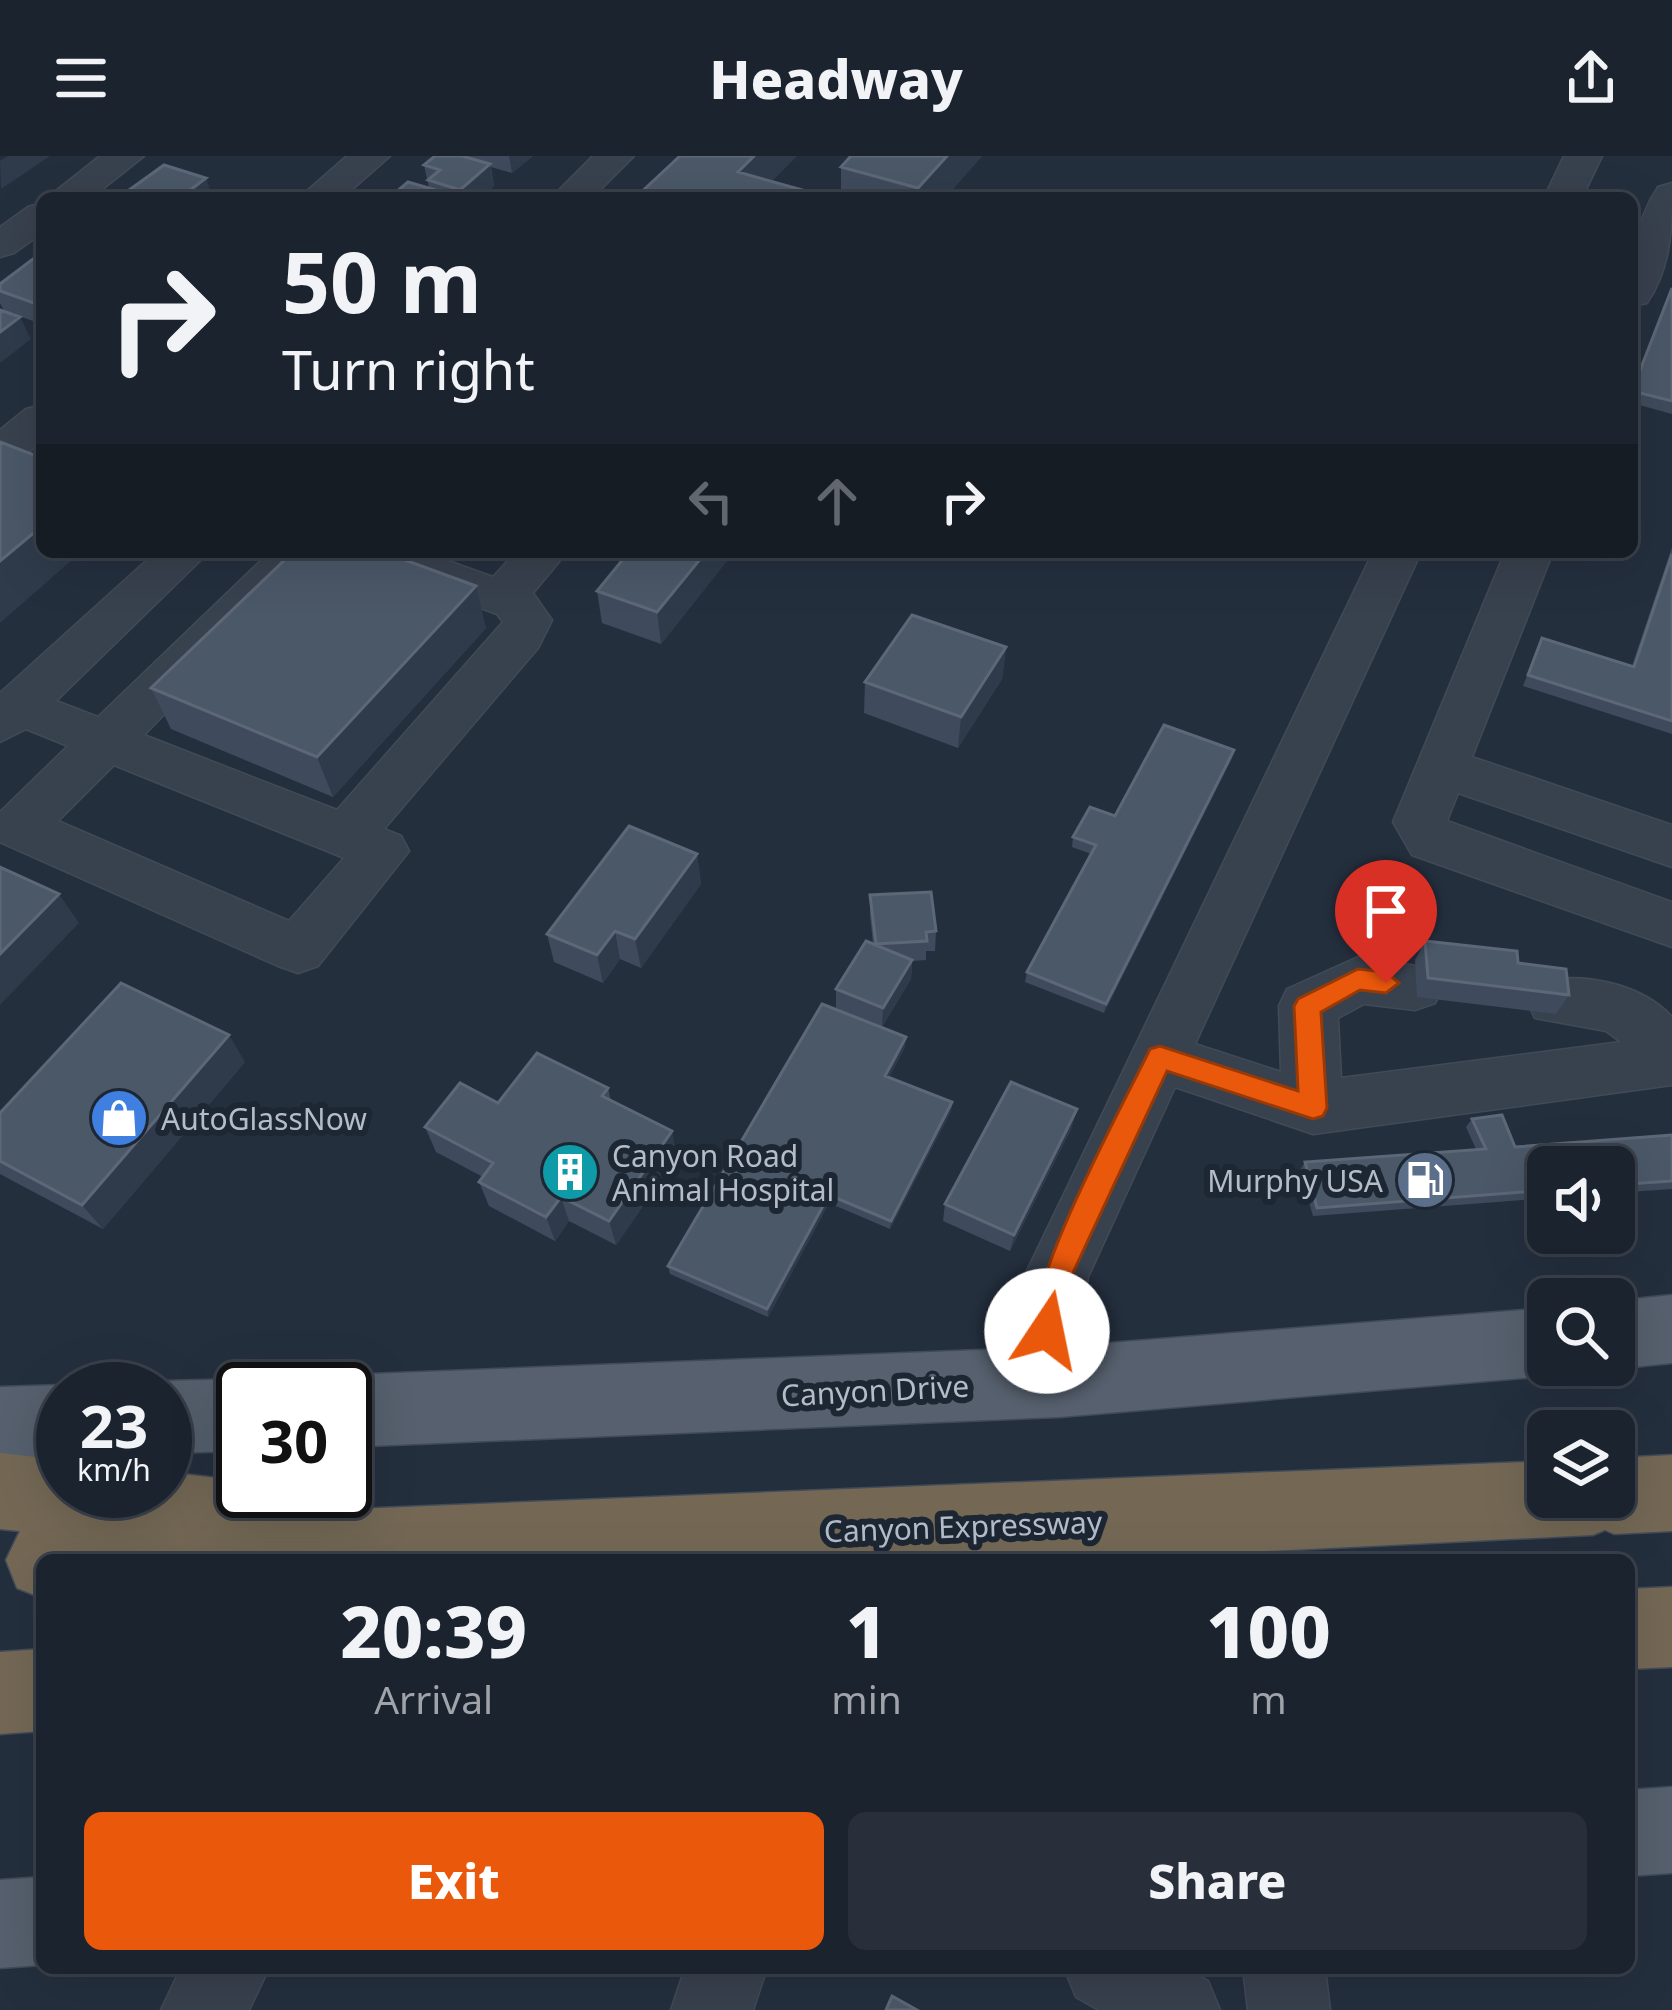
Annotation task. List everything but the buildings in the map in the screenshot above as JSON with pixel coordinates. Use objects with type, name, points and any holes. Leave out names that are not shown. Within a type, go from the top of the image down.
[{"type":"highway","points":[[0,1491],[457,1544]]},
{"type":"highway","points":[[1635,1495],[1672,1493]]},
{"type":"highway","name":"Canyon Expressway","points":[[199,1554],[1258,1515],[1527,1501]]},
{"type":"highway","name":"Canyon Expressway","points":[[0,1562],[36,1560]]},
{"type":"highway","points":[[1635,1629],[1672,1628]]},
{"type":"highway","points":[[0,1693],[36,1690]]},
{"type":"main road","points":[[1635,1333],[1672,1329]]},
{"type":"main road","name":"Canyon Drive","points":[[372,1411],[1059,1382],[1527,1344]]},
{"type":"main road","points":[[0,1423],[36,1422]]},
{"type":"main road","points":[[1635,1833],[1672,1830]]},
{"type":"main road","points":[[0,1924],[36,1921]]},
{"type":"street","points":[[74,192],[125,156]]},
{"type":"street","points":[[325,192],[370,156]]},
{"type":"street","points":[[576,192],[615,156]]},
{"type":"street","points":[[1566,192],[1583,156]]},
{"type":"street","points":[[1638,279],[1672,195]]},
{"type":"street","points":[[0,245],[36,219]]},
{"type":"street","points":[[0,452],[36,424]]},
{"type":"street","points":[[9,714],[178,558]]},
{"type":"street","points":[[9,714],[106,742],[382,851],[298,950],[19,827],[106,742],[292,558]]},
{"type":"street","points":[[346,836],[521,636],[527,620],[524,611],[502,598],[392,558]]},
{"type":"street","points":[[502,598],[538,558]]},
{"type":"street","points":[[1059,1382],[1047,1331],[1056,1277],[1394,558]]},
{"type":"street","points":[[1526,558],[1420,822],[1431,840],[1672,926]]},
{"type":"street","points":[[1442,767],[1672,846]]},
{"type":"street","points":[[1313,1108],[1308,1006],[1358,980],[1415,986]]},
{"type":"street","points":[[1160,1057],[1313,1108],[1671,1060],[1646,1022],[1612,1007],[1556,1001]]},
{"type":"street","points":[[202,2010],[224,1974]]},
{"type":"street","points":[[712,2010],[724,1974]]},
{"type":"street","points":[[1116,1974],[1179,2010]]},
{"type":"street","points":[[1285,1974],[1289,2010]]},
{"type":"place","name":"AutoGlassNow","points":[[119,1118]]},
{"type":"place","name":"Canyon Road Animal Hospital","points":[[570,1172]]},
{"type":"place","name":"Murphy USA","points":[[1425,1180]]},
{"type":"route","points":[[1047,1331],[1056,1277],[1160,1057],[1313,1108],[1308,1006],[1358,980],[1386,983]]}]
